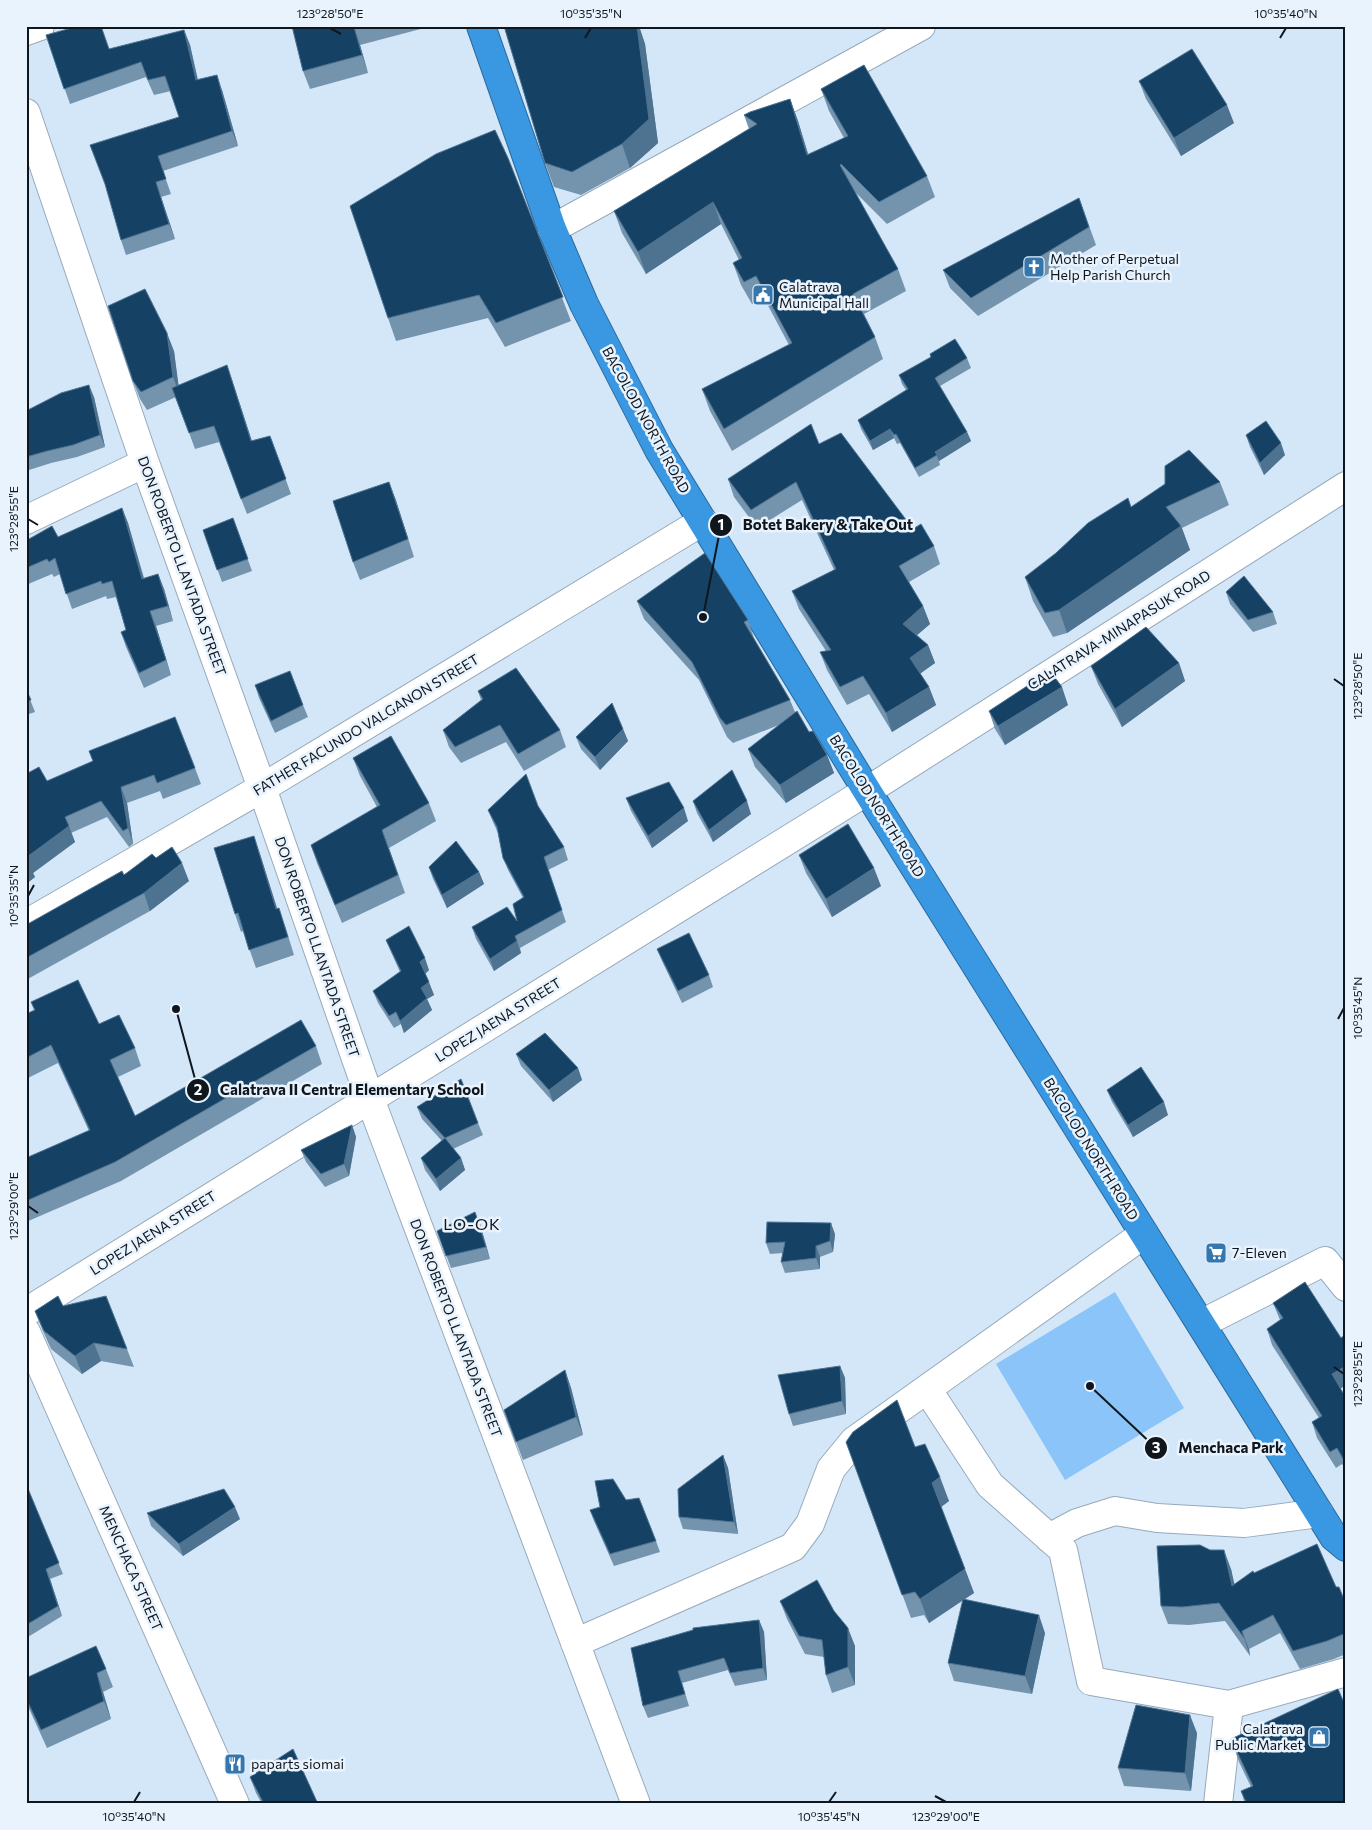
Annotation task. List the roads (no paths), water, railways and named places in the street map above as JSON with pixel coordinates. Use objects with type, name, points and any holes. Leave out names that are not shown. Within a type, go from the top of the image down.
[{"type":"highway","name":"BACOLOD NORTH ROAD","points":[[481,26],[552,229],[584,304],[659,450],[867,791],[1144,1234],[1334,1537],[1346,1547]]},
{"type":"street","points":[[26,30],[40,26]]},
{"type":"street","points":[[552,229],[921,26]]},
{"type":"street","name":"DON ROBERTO LLANTADA STREET","points":[[26,113],[145,463],[262,788],[370,1099],[636,1804]]},
{"type":"street","points":[[26,520],[145,463]]},
{"type":"street","name":"CALATRAVA-MINAPASUK ROAD","points":[[867,791],[1346,486]]},
{"type":"street","name":"FATHER FACUNDO VALGANON STREET","points":[[26,924],[262,788],[703,521]]},
{"type":"street","name":"LOPEZ JAENA STREET","points":[[26,1312],[867,791]]},
{"type":"street","points":[[575,1643],[793,1547],[810,1524],[831,1468],[854,1441],[1144,1234]]},
{"type":"street","points":[[1201,1324],[1324,1261],[1346,1287]]},
{"type":"street","name":"MENCHACA STREET","points":[[26,1332],[235,1804]]},
{"type":"street","points":[[928,1389],[990,1485],[1063,1550],[1091,1682],[1229,1705],[1346,1672]]},
{"type":"street","points":[[1049,1538],[1077,1523],[1115,1511],[1157,1518],[1244,1524],[1319,1513]]},
{"type":"street","points":[[1218,1804],[1229,1705]]},
{"type":"place","name":"Mother of Perpetual Help Parish Church","points":[[1034,267]]},
{"type":"place","name":"Calatrava Municipal Hall","points":[[763,295]]},
{"type":"place","name":"Botet Bakery & Take Out","points":[[703,617]]},
{"type":"place","name":"Calatrava II Central Elementary School","points":[[176,1009]]},
{"type":"place","name":"7-Eleven","points":[[1216,1253]]},
{"type":"place","name":"Menchaca Park","points":[[1090,1386]]},
{"type":"place","name":"Calatrava Public Market","points":[[1319,1737]]},
{"type":"place","name":"paparts siomai","points":[[235,1764]]},
{"type":"district","name":"LO-OK","points":[[472,1224]]}]
